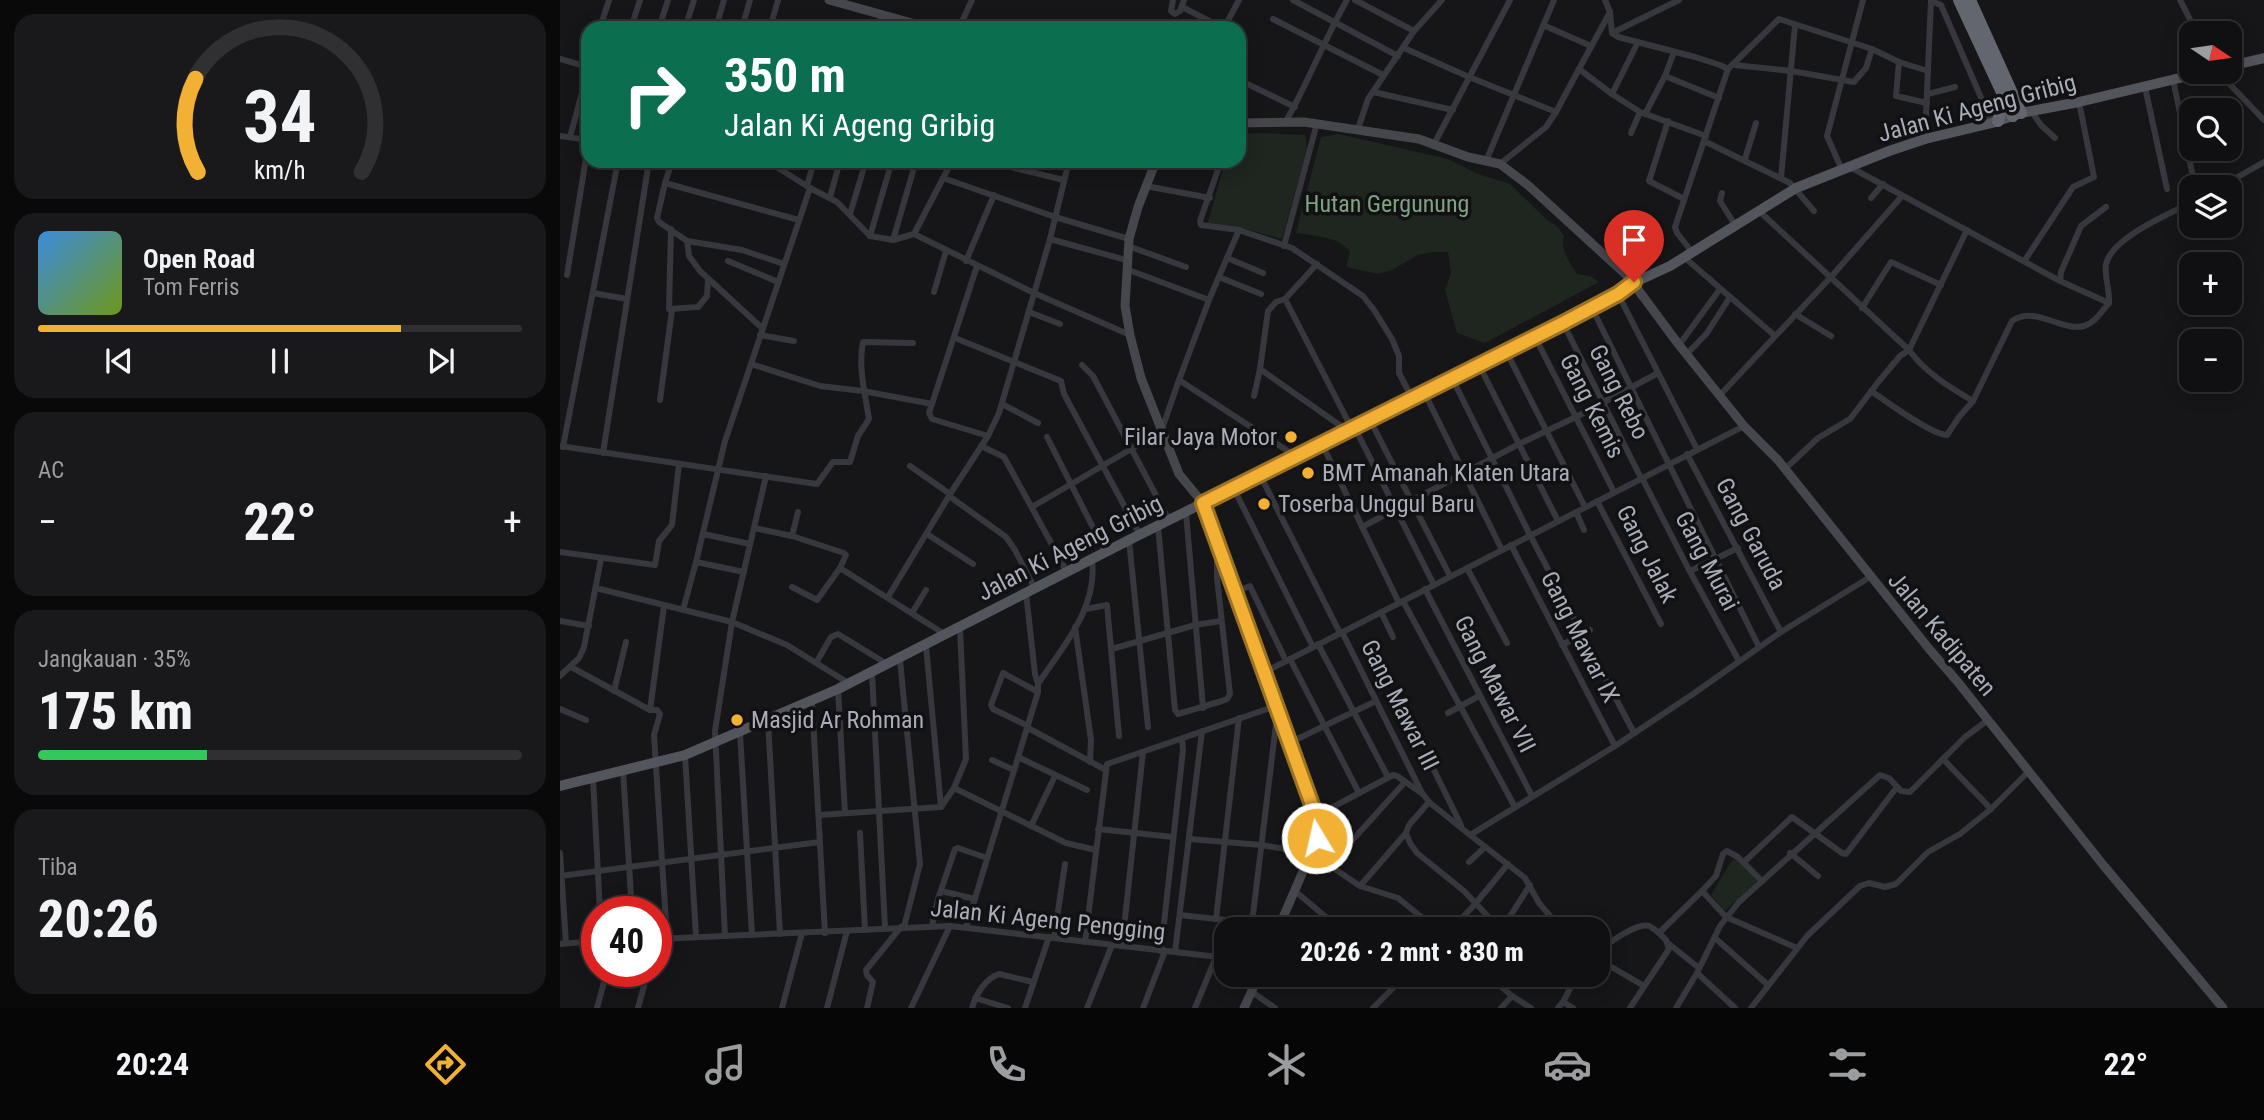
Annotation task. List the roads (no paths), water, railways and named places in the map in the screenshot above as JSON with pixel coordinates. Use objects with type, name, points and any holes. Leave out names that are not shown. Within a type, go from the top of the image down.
[{"type":"highway","points":[[1959,0],[2009,95],[2022,113]]},
{"type":"highway","points":[[1970,0],[2009,95],[1995,122]]},
{"type":"main road","points":[[2242,63],[2264,58]]},
{"type":"main road","name":"Jalan Ki Ageng Gribig","points":[[560,786],[657,763],[715,744],[900,660],[1129,540],[1592,308],[1618,294],[1632,281],[1688,255],[1796,188],[1924,139],[2022,113],[2179,78]]},
{"type":"street","points":[[602,21],[609,0]]},
{"type":"street","points":[[633,21],[640,0]]},
{"type":"street","points":[[661,21],[668,0]]},
{"type":"street","points":[[687,21],[694,0]]},
{"type":"street","points":[[718,21],[724,0]]},
{"type":"street","points":[[744,21],[750,0]]},
{"type":"street","points":[[772,21],[778,0]]},
{"type":"street","points":[[829,0],[896,21]]},
{"type":"street","points":[[963,21],[972,0]]},
{"type":"street","points":[[1228,21],[1239,0]]},
{"type":"street","points":[[1293,0],[1398,55]]},
{"type":"street","points":[[1285,123],[1322,45],[1348,0]]},
{"type":"street","points":[[1355,0],[1414,31]]},
{"type":"street","points":[[1358,130],[1363,109],[1383,75],[1414,31],[1442,0]]},
{"type":"street","points":[[1433,146],[1510,0]]},
{"type":"street","points":[[1486,161],[1554,0]]},
{"type":"street","points":[[1605,0],[1610,12],[1612,33]]},
{"type":"street","points":[[1612,33],[1679,0]]},
{"type":"street","points":[[1863,0],[1827,136],[1846,168],[1883,184],[2060,281],[2109,303]]},
{"type":"street","points":[[1924,139],[1931,0],[1941,5],[1995,122]]},
{"type":"street","points":[[2180,0],[2191,21]]},
{"type":"street","points":[[1171,1],[1172,12],[1178,13],[1183,4],[1212,21]]},
{"type":"street","points":[[1246,123],[1317,123],[1419,139],[1433,146],[1500,164],[1546,127],[1610,12]]},
{"type":"street","points":[[880,21],[882,15]]},
{"type":"street","points":[[1273,19],[1383,75]]},
{"type":"street","points":[[1774,335],[1720,289],[1688,255],[1675,230],[1731,67],[1779,19],[1872,49],[1899,62],[1928,71]]},
{"type":"street","points":[[1544,24],[1591,46]]},
{"type":"street","points":[[1781,178],[1794,25]]},
{"type":"street","points":[[1612,33],[1618,37],[1720,65],[1791,71],[1856,81],[1866,68],[1872,49]]},
{"type":"street","points":[[1612,94],[1638,42]]},
{"type":"street","points":[[1404,48],[1556,112]]},
{"type":"street","points":[[1631,133],[1665,76],[1674,52]]},
{"type":"street","points":[[560,59],[581,66]]},
{"type":"street","points":[[1899,62],[1896,96],[1928,99],[1955,87]]},
{"type":"street","points":[[1579,69],[1642,113],[1668,121],[1705,138],[1781,178],[1796,188],[1814,211]]},
{"type":"street","points":[[1665,76],[1719,99]]},
{"type":"street","points":[[2173,79],[2193,175]]},
{"type":"street","points":[[1246,83],[1294,107]]},
{"type":"street","points":[[2230,84],[2264,120]]},
{"type":"street","points":[[2145,87],[2167,189]]},
{"type":"street","points":[[1373,92],[1453,110]]},
{"type":"street","points":[[570,137],[581,95]]},
{"type":"street","points":[[2025,260],[2073,187],[2094,177],[2079,102]]},
{"type":"street","points":[[2022,113],[2055,138]]},
{"type":"street","points":[[1668,121],[1649,181],[1684,199]]},
{"type":"street","points":[[1284,246],[1317,123]]},
{"type":"street","points":[[1745,159],[1756,123]]},
{"type":"street","points":[[560,136],[581,139]]},
{"type":"street","points":[[2241,175],[2264,162]]},
{"type":"street","name":"Jalan Kadipaten","points":[[1500,164],[1529,186],[1632,281],[1679,345],[1744,425],[1785,469],[2113,877],[2222,1008]]},
{"type":"street","points":[[567,275],[584,168]]},
{"type":"street","points":[[617,168],[562,447],[817,484],[833,462],[850,462],[858,436],[869,419],[863,391],[861,359],[864,341],[884,344],[914,343]]},
{"type":"street","points":[[603,453],[648,168]]},
{"type":"street","points":[[670,168],[657,218],[659,222],[687,241],[742,250],[784,264]]},
{"type":"street","points":[[778,168],[830,197],[870,236],[893,240],[914,234],[1034,293],[1130,335]]},
{"type":"street","points":[[784,172],[785,168]]},
{"type":"street","points":[[682,610],[717,469],[799,220],[812,168]]},
{"type":"street","points":[[830,197],[838,168]]},
{"type":"street","points":[[850,214],[864,168]]},
{"type":"street","points":[[870,236],[889,168]]},
{"type":"street","points":[[893,240],[914,168]]},
{"type":"street","points":[[914,234],[948,168]]},
{"type":"street","points":[[1014,168],[1064,180]]},
{"type":"street","points":[[888,597],[988,436],[1002,404],[1050,239],[1067,168]]},
{"type":"street","points":[[1153,168],[1129,243],[1125,306],[1130,335],[1142,378],[1179,474],[1203,503],[1316,816],[1318,834],[1283,917]]},
{"type":"street","points":[[1219,168],[1200,221],[1201,225],[1239,230],[1284,246],[1317,264],[1363,296],[1396,348],[1399,373],[1412,398]]},
{"type":"street","points":[[943,178],[1129,243],[1186,267]]},
{"type":"street","points":[[665,183],[799,220]]},
{"type":"street","points":[[1871,198],[1883,184]]},
{"type":"street","points":[[1146,186],[1210,198]]},
{"type":"street","points":[[1723,193],[1720,201],[1735,225]]},
{"type":"street","points":[[966,261],[994,195]]},
{"type":"street","points":[[1720,395],[1830,278],[1902,196]]},
{"type":"street","points":[[2060,281],[2069,251],[2081,226],[2106,207]]},
{"type":"street","points":[[1871,391],[1931,430],[1943,435],[1949,433],[1973,401],[2006,331],[2015,318],[2028,315],[2082,326],[2097,317],[2109,303],[2106,269],[2109,256],[2149,223],[2179,209]]},
{"type":"street","points":[[1758,210],[1909,350],[1919,364],[1973,401]]},
{"type":"street","points":[[671,229],[669,309],[698,307],[706,296],[708,280]]},
{"type":"street","points":[[1032,507],[1162,430],[1209,300],[1239,230]]},
{"type":"street","points":[[1785,469],[1818,438],[1850,419],[1900,356],[1909,350],[1966,230]]},
{"type":"street","points":[[1050,239],[1126,265],[1209,300]]},
{"type":"street","points":[[687,241],[690,259],[761,331],[794,341]]},
{"type":"street","points":[[934,292],[946,251]]},
{"type":"street","points":[[1227,258],[1263,273]]},
{"type":"street","points":[[728,261],[778,282]]},
{"type":"street","points":[[1862,308],[1892,261],[1941,285]]},
{"type":"street","points":[[1254,396],[1269,311],[1276,302],[1285,299],[1317,264]]},
{"type":"street","points":[[976,265],[929,413],[932,419],[988,436]]},
{"type":"street","points":[[1219,277],[1261,294]]},
{"type":"street","points":[[1679,345],[1720,289]]},
{"type":"street","points":[[593,293],[627,299]]},
{"type":"street","points":[[1618,294],[1697,449]]},
{"type":"street","points":[[1687,354],[1707,333],[1730,298]]},
{"type":"street","points":[[1285,299],[1434,585]]},
{"type":"street","points":[[1592,308],[1759,647]]},
{"type":"street","points":[[660,400],[673,310]]},
{"type":"street","points":[[1029,312],[1060,324]]},
{"type":"street","points":[[1796,314],[1831,336]]},
{"type":"street","name":"Gang Rebo","points":[[1563,323],[1642,478]]},
{"type":"street","name":"Gang Kemis","points":[[1535,337],[1614,492]]},
{"type":"street","points":[[955,338],[1061,381],[1064,394],[1140,535]]},
{"type":"street","points":[[1506,351],[1585,507]]},
{"type":"street","points":[[751,365],[820,386],[932,404]]},
{"type":"street","points":[[1082,365],[1093,376],[1170,520]]},
{"type":"street","points":[[1479,365],[1558,521]]},
{"type":"street","points":[[1260,369],[1352,429]]},
{"type":"street","points":[[1363,527],[1658,373]]},
{"type":"street","points":[[1452,378],[1530,536],[1634,733]]},
{"type":"street","points":[[1179,380],[1297,457]]},
{"type":"street","points":[[1424,392],[1502,550]]},
{"type":"street","points":[[1002,404],[1038,423]]},
{"type":"street","points":[[1370,419],[1450,576]]},
{"type":"street","points":[[1265,672],[1744,425]]},
{"type":"street","points":[[1047,437],[1106,553]]},
{"type":"street","points":[[1322,444],[1401,602],[1515,807]]},
{"type":"street","points":[[981,446],[1004,457],[1067,572]]},
{"type":"street","name":"Gang Garuda","points":[[1687,454],[1781,632]]},
{"type":"street","points":[[560,552],[655,565],[659,541],[672,525],[679,464]]},
{"type":"street","points":[[910,466],[1006,537],[1016,550],[1030,591],[1038,692],[966,928]]},
{"type":"street","name":"Gang Mawar III","points":[[1259,475],[1423,794]]},
{"type":"street","points":[[725,936],[715,731],[732,622],[766,476]]},
{"type":"street","name":"Gang Murai","points":[[1642,478],[1739,661]]},
{"type":"street","points":[[1234,489],[1315,646],[1388,777]]},
{"type":"street","name":"Gang Jalak","points":[[1597,501],[1661,624]]},
{"type":"street","points":[[792,536],[799,512]]},
{"type":"street","points":[[1576,512],[1584,530]]},
{"type":"street","points":[[1186,513],[1203,708]]},
{"type":"street","points":[[1158,526],[1175,712],[1180,714],[1227,699],[1230,694],[1216,567],[1217,542]]},
{"type":"street","points":[[754,528],[792,536],[846,555],[817,600],[792,587]]},
{"type":"street","points":[[703,534],[750,544]]},
{"type":"street","points":[[927,534],[973,564]]},
{"type":"street","points":[[1129,540],[1148,727]]},
{"type":"street","name":"Gang Mawar IX","points":[[1511,545],[1615,746]]},
{"type":"street","points":[[1690,571],[1738,548]]},
{"type":"street","points":[[560,676],[582,653],[601,559]]},
{"type":"street","points":[[1038,684],[1086,608],[1094,575],[1092,560]]},
{"type":"street","points":[[696,562],[744,572]]},
{"type":"street","points":[[840,568],[946,635]]},
{"type":"street","points":[[1467,568],[1507,643]]},
{"type":"street","points":[[1471,835],[1615,746],[1781,632],[1870,577]]},
{"type":"street","points":[[1236,592],[1250,586],[1359,793]]},
{"type":"street","points":[[596,589],[732,622],[787,645],[850,684]]},
{"type":"street","name":"Gang Mawar VII","points":[[1425,589],[1532,796]]},
{"type":"street","points":[[912,613],[926,590]]},
{"type":"street","points":[[1086,608],[1107,605],[1119,736]]},
{"type":"street","points":[[650,710],[664,606]]},
{"type":"street","points":[[1381,612],[1393,637]]},
{"type":"street","points":[[560,621],[589,626]]},
{"type":"street","points":[[1112,649],[1195,625],[1221,621]]},
{"type":"street","points":[[1075,627],[1091,740],[1090,762]]},
{"type":"street","points":[[941,807],[954,788],[967,759],[960,628]]},
{"type":"street","points":[[1562,645],[1590,630]]},
{"type":"street","points":[[816,663],[831,638],[838,634],[888,665]]},
{"type":"street","points":[[614,691],[626,642]]},
{"type":"street","points":[[926,646],[941,807]]},
{"type":"street","points":[[867,1008],[873,982],[866,970],[903,927],[920,864],[900,660]]},
{"type":"street","points":[[571,667],[650,710],[657,710],[660,715],[654,735],[665,896]]},
{"type":"street","points":[[872,673],[886,928]]},
{"type":"street","points":[[1038,692],[1003,673],[991,705],[993,709],[1106,770]]},
{"type":"street","points":[[838,689],[845,813]]},
{"type":"street","points":[[1448,713],[1479,696]]},
{"type":"street","points":[[812,701],[825,933]]},
{"type":"street","points":[[1289,743],[1376,701]]},
{"type":"street","points":[[1085,942],[1106,770],[1110,762],[1239,718],[1277,708]]},
{"type":"street","points":[[1253,917],[1277,708]]},
{"type":"street","points":[[560,709],[586,720]]},
{"type":"street","points":[[1216,917],[1239,718]]},
{"type":"street","points":[[768,720],[780,934]]},
{"type":"street","points":[[1676,1008],[1726,917],[1790,853],[1880,775],[1889,778],[1904,792],[1910,792],[1965,737],[1988,720]]},
{"type":"street","points":[[1175,952],[1202,731]]},
{"type":"street","points":[[740,733],[752,934]]},
{"type":"street","points":[[1143,1008],[1163,951],[1182,739]]},
{"type":"street","points":[[1122,946],[1143,752]]},
{"type":"street","points":[[685,755],[696,936]]},
{"type":"street","points":[[1018,757],[1087,790]]},
{"type":"street","points":[[1943,759],[1991,809]]},
{"type":"street","points":[[992,760],[1014,771]]},
{"type":"street","points":[[1432,766],[1461,827]]},
{"type":"street","points":[[623,771],[631,896]]},
{"type":"street","points":[[1751,1008],[1807,936],[1860,886],[1869,883],[1885,887],[1896,884],[1928,852],[1960,834],[1991,809],[2029,771]]},
{"type":"street","points":[[1031,826],[1055,776]]},
{"type":"street","points":[[1316,816],[1388,777],[1397,776],[1423,794],[1429,802],[1525,878],[1550,917]]},
{"type":"street","points":[[593,778],[599,896]]},
{"type":"street","points":[[1330,865],[1405,782]]},
{"type":"street","points":[[1744,862],[1790,817],[1794,817],[1846,854],[1897,787]]},
{"type":"street","points":[[954,788],[1066,843],[1096,849]]},
{"type":"street","points":[[1360,886],[1429,802]]},
{"type":"street","points":[[818,815],[941,807]]},
{"type":"street","points":[[1098,829],[1173,836]]},
{"type":"street","points":[[860,833],[865,930]]},
{"type":"street","points":[[1406,833],[1417,853],[1489,917]]},
{"type":"street","points":[[1190,839],[1261,845],[1311,853],[1360,886],[1398,898],[1421,917]]},
{"type":"street","points":[[561,876],[820,842]]},
{"type":"street","points":[[1469,862],[1485,847]]},
{"type":"street","points":[[932,926],[940,891],[955,849],[987,858]]},
{"type":"street","points":[[1658,933],[1716,876],[1725,852],[1733,853],[1761,880]]},
{"type":"street","points":[[560,853],[563,943],[581,942]]},
{"type":"street","points":[[1790,853],[1818,876]]},
{"type":"street","points":[[1025,1008],[1052,938],[1065,864]]},
{"type":"street","points":[[1463,917],[1508,864]]},
{"type":"street","points":[[1509,917],[1530,885]]},
{"type":"street","points":[[940,891],[975,899]]},
{"type":"street","points":[[1295,891],[1326,917]]},
{"type":"street","points":[[1702,891],[1726,917],[1797,948]]},
{"type":"street","points":[[1180,915],[1214,919]]},
{"type":"street","points":[[912,1008],[950,926]]},
{"type":"street","name":"Jalan Ki Ageng Pengging","points":[[672,938],[950,926],[1214,957]]},
{"type":"street","points":[[1610,943],[1621,935],[1649,926],[1735,1008]]},
{"type":"street","points":[[827,1008],[847,931]]},
{"type":"street","points":[[782,1008],[802,933]]},
{"type":"street","points":[[1715,938],[1769,985]]},
{"type":"street","points":[[1087,1008],[1112,944]]},
{"type":"street","points":[[1630,1008],[1668,950],[1669,944]]},
{"type":"street","points":[[1195,1008],[1214,962]]},
{"type":"street","points":[[1610,965],[1644,986]]},
{"type":"street","points":[[972,1008],[975,998],[992,976],[997,974],[1033,982]]},
{"type":"street","points":[[597,1008],[603,987]]},
{"type":"street","points":[[638,1008],[644,987]]},
{"type":"street","points":[[1244,1008],[1254,987]]},
{"type":"street","points":[[1373,1008],[1394,987]]},
{"type":"street","points":[[1502,987],[1530,1008]]},
{"type":"street","points":[[1570,987],[1560,1005],[1573,1008]]},
{"type":"street","points":[[1252,992],[1275,1008]]},
{"type":"street","points":[[1501,1008],[1512,996]]},
{"type":"street","points":[[975,998],[1008,1008]]},
{"type":"place","name":"Filar Jaya Motor","points":[[1291,437]]},
{"type":"place","name":"BMT Amanah Klaten Utara","points":[[1308,473]]},
{"type":"place","name":"Toserba Unggul Baru","points":[[1264,504]]},
{"type":"place","name":"Masjid Ar Rohman","points":[[737,720]]},
{"type":"park label","name":"Hutan Gergunung","points":[[1387,204]]}]
